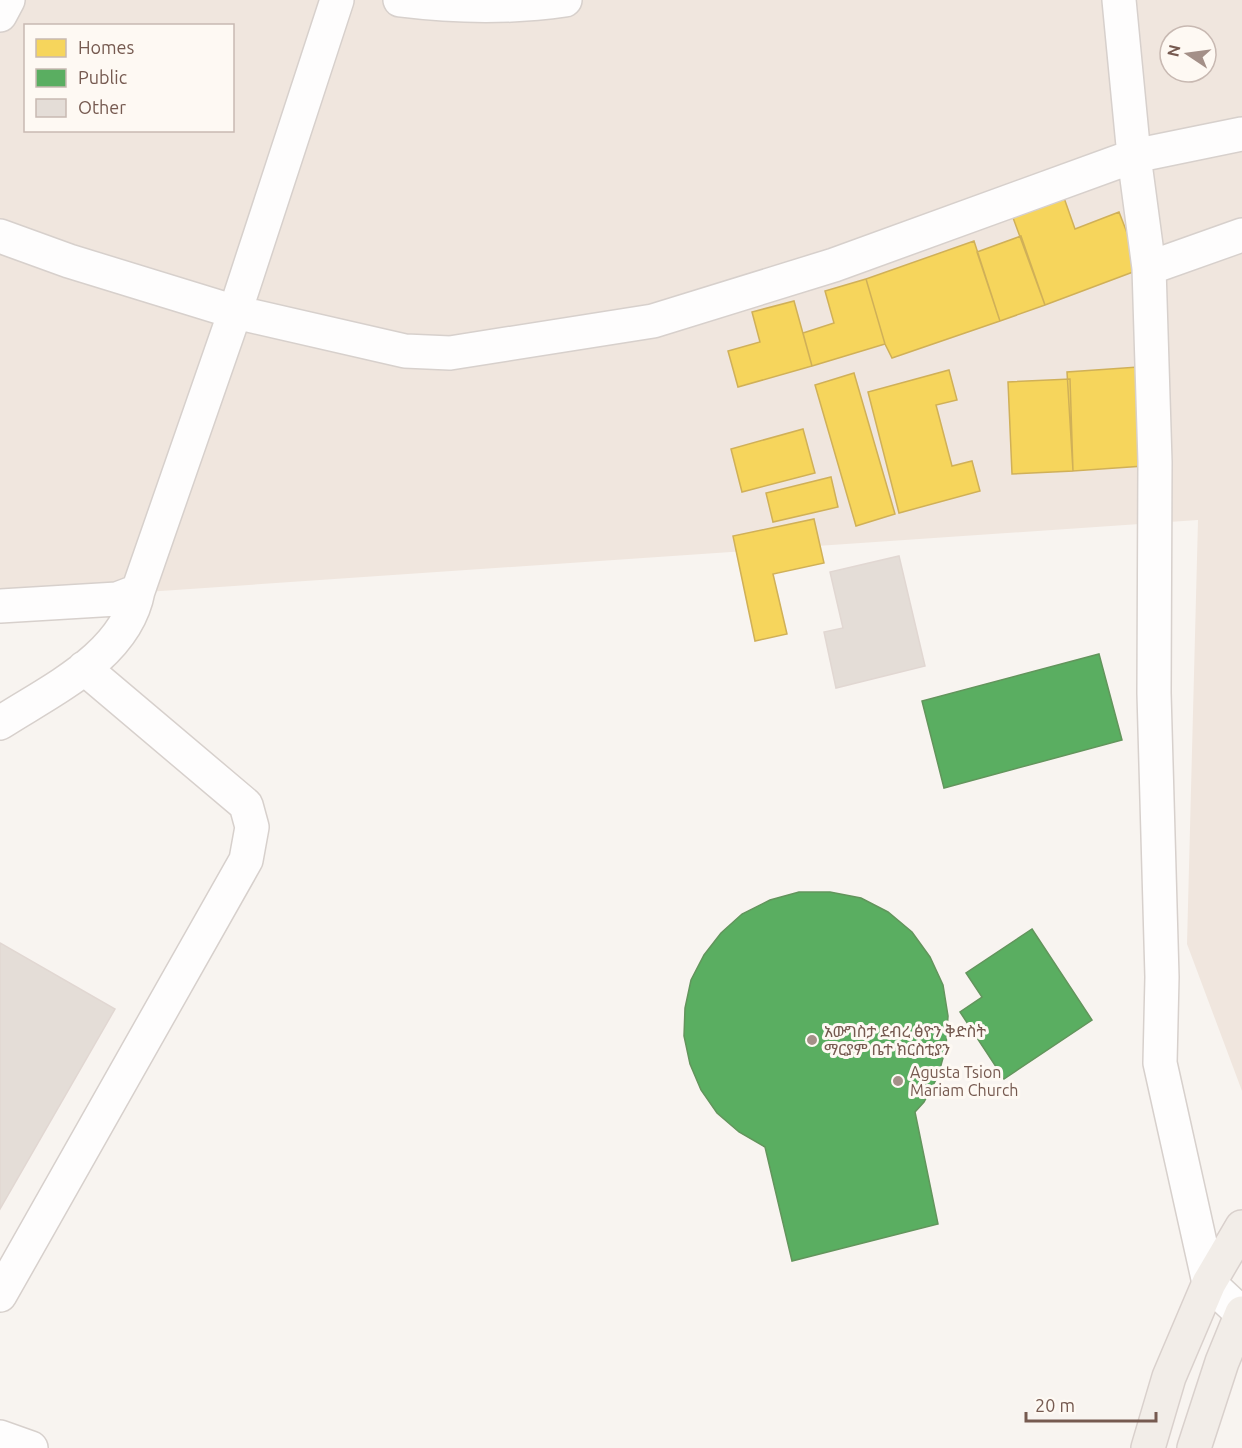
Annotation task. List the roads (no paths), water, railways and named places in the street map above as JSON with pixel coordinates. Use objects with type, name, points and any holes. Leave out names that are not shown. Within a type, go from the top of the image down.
[{"type":"main road","points":[[1148,1448],[1169,1377],[1209,1283],[1242,1227]]},
{"type":"main road","points":[[1194,1448],[1222,1362],[1242,1314]]},
{"type":"street","points":[[0,15],[8,0]]},
{"type":"street","points":[[0,723],[84,668],[109,646],[128,624],[235,312],[337,0]]},
{"type":"street","points":[[400,0],[452,7],[527,6],[565,0]]},
{"type":"street","points":[[1119,0],[1134,156],[1149,268],[1155,462],[1154,693],[1162,977],[1160,1063],[1209,1283],[1242,1314]]},
{"type":"street","points":[[0,236],[69,261],[235,312],[405,351],[450,352],[653,321],[834,265],[1134,156],[1242,134]]},
{"type":"street","points":[[1149,268],[1242,235]]},
{"type":"street","points":[[0,606],[117,598],[138,591]]},
{"type":"street","points":[[0,1295],[246,860],[252,827],[246,805],[84,668]]},
{"type":"street","points":[[0,1437],[31,1448]]},
{"type":"place","name":"አውግስታ ደብረ ፅዮን ቅድስት ማርያም ቤተ ክርስቲያን","points":[[812,1040]]},
{"type":"place","name":"Agusta Tsion Mariam Church","points":[[898,1081]]}]
